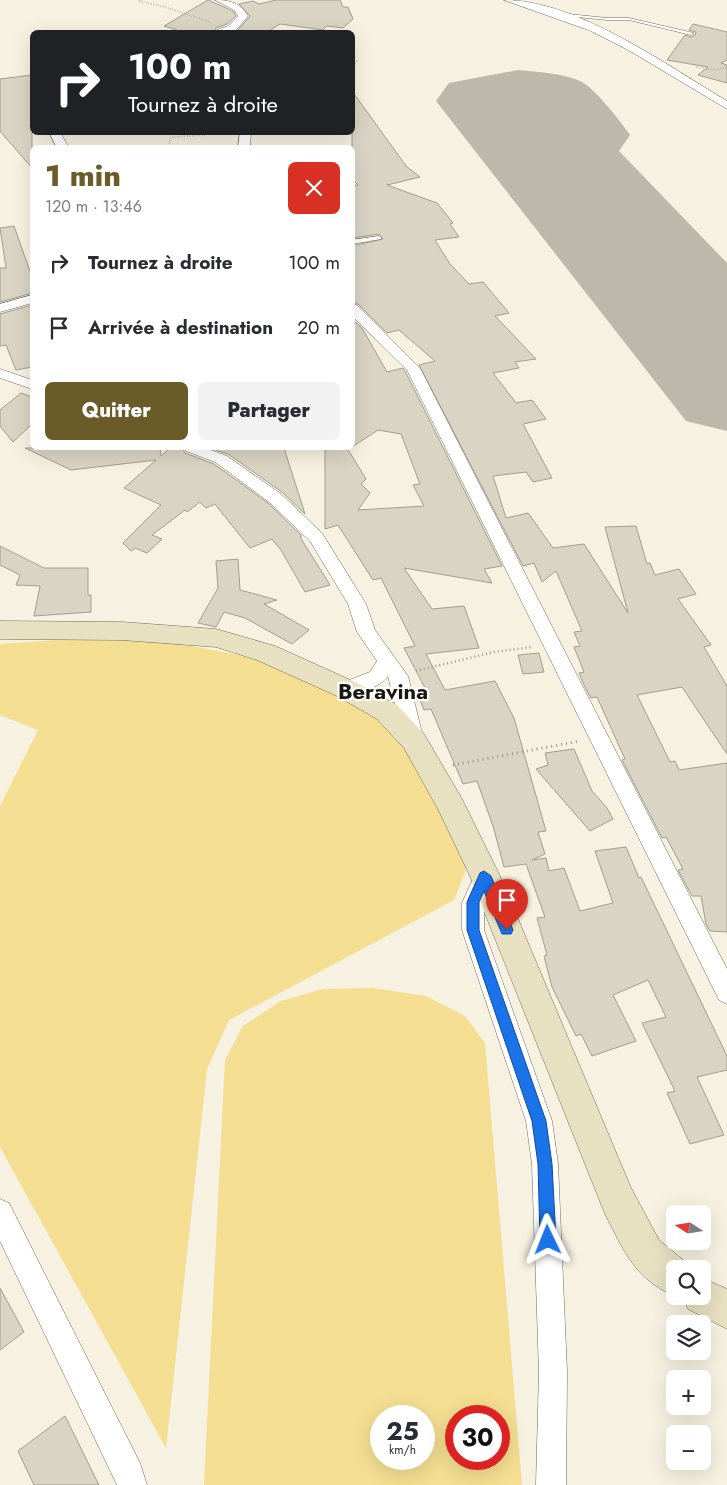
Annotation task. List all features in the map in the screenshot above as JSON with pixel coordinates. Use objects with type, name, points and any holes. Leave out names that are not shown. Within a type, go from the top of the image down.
[{"type":"street","points":[[220,0],[238,8],[243,16],[226,30]]},
{"type":"street","points":[[509,0],[575,20],[604,33],[656,62],[727,106]]},
{"type":"street","points":[[0,308],[30,300]]},
{"type":"street","points":[[355,311],[413,368],[727,994]]},
{"type":"street","points":[[0,373],[30,384]]},
{"type":"street","points":[[197,450],[221,459],[275,498],[316,537],[357,604],[366,632],[393,668],[414,741]]},
{"type":"street","points":[[0,630],[122,631],[216,638],[266,653],[346,690],[387,712],[414,741],[452,807],[484,876],[618,1201],[646,1252],[666,1269]]},
{"type":"street","points":[[346,690],[393,668]]},
{"type":"street","points":[[484,876],[473,902],[473,930],[539,1121],[545,1164],[553,1372],[551,1485]]},
{"type":"street","points":[[0,1212],[129,1474],[132,1485]]},
{"type":"street","points":[[711,1301],[727,1310]]},
{"type":"lane","points":[[551,13],[629,20],[691,33]]},
{"type":"lane","points":[[355,242],[379,238]]},
{"type":"path","points":[[142,0],[138,1],[165,7],[222,30]]},
{"type":"path","points":[[169,145],[171,137],[206,135]]},
{"type":"path","points":[[393,668],[551,644]]},
{"type":"path","points":[[431,771],[598,737]]},
{"type":"shaded area","points":[[72,639],[160,640],[244,656],[318,679],[380,719],[420,759],[469,862],[454,900],[229,1020],[207,1069],[166,1448],[0,1147],[0,806],[38,730],[0,715],[0,644]]},
{"type":"shaded area","points":[[373,988],[426,996],[465,1016],[485,1043],[522,1485],[204,1485],[225,1060],[243,1026],[281,1001],[323,989]]},
{"type":"building","points":[[208,0],[233,11],[236,16],[227,24],[215,30],[177,30],[164,26]]},
{"type":"building","points":[[276,0],[340,0],[343,7],[348,7],[353,19],[343,28],[327,26],[323,30],[280,24],[270,30],[238,30],[250,16],[239,4],[253,1],[259,4]]},
{"type":"building","points":[[693,24],[727,32],[727,60],[721,63],[727,65],[727,83],[698,75],[708,67],[667,60],[685,35],[691,37],[695,35],[696,32],[689,30]]},
{"type":"building","points":[[30,75],[30,135],[32,135],[32,145],[30,145],[30,166],[0,131],[0,79]]},
{"type":"building","points":[[355,95],[406,166],[420,177],[387,185],[437,203],[453,223],[450,224],[459,237],[435,240],[450,264],[469,284],[483,282],[509,313],[495,316],[536,359],[515,362],[519,368],[493,373],[516,403],[532,400],[546,419],[523,424],[552,478],[533,482],[526,472],[493,476],[506,518],[528,513],[553,548],[584,544],[628,613],[605,527],[636,526],[647,564],[650,563],[655,575],[679,569],[696,594],[678,599],[711,645],[704,647],[727,686],[727,754],[682,687],[637,695],[670,762],[675,761],[679,770],[727,763],[727,932],[710,931],[706,924],[701,896],[692,896],[678,870],[683,869],[666,837],[662,838],[622,760],[625,759],[597,697],[591,698],[585,687],[579,673],[584,672],[574,647],[580,646],[574,632],[582,631],[556,571],[542,582],[534,563],[523,566],[419,365],[435,361],[399,330],[387,333],[355,303],[355,245],[383,239],[379,234],[355,238],[355,186],[358,185],[355,182],[355,145],[352,145],[352,135],[355,135]]},
{"type":"building","points":[[14,226],[30,271],[30,294],[0,302],[0,268],[6,268],[0,228]]},
{"type":"building","points":[[30,306],[30,367],[16,370],[6,345],[0,346],[0,314]]},
{"type":"building","points":[[355,322],[362,328],[387,372],[403,368],[405,371],[502,566],[484,569],[492,583],[404,568],[432,609],[464,606],[479,648],[426,654],[445,690],[495,681],[514,718],[546,831],[538,832],[545,854],[532,860],[546,858],[549,871],[564,868],[580,911],[613,903],[595,851],[626,847],[639,878],[641,877],[727,1056],[727,1070],[697,1077],[724,1135],[690,1144],[667,1093],[675,1091],[642,1023],[666,1017],[648,980],[613,995],[636,1041],[592,1056],[581,1034],[576,1036],[552,987],[544,956],[547,955],[537,918],[545,917],[526,864],[504,867],[493,826],[477,781],[463,784],[431,709],[424,710],[416,690],[425,688],[404,648],[415,646],[381,578],[373,580],[338,525],[325,529],[325,450],[348,450],[366,479],[361,484],[370,493],[358,510],[424,506],[413,485],[420,484],[401,434],[378,430],[355,445]]},
{"type":"building","points":[[21,393],[30,396],[30,426],[13,442],[0,426],[0,410]]},
{"type":"building","points":[[25,448],[30,448],[30,450],[160,450],[161,456],[168,450],[183,450],[185,453],[214,464],[268,503],[302,536],[300,537],[330,585],[305,592],[281,550],[272,539],[250,548],[215,504],[206,508],[200,502],[187,512],[185,510],[152,535],[162,539],[147,553],[135,548],[131,551],[123,543],[161,505],[124,488],[156,460],[71,470]]},
{"type":"building","points":[[215,450],[285,450],[305,514],[282,492],[228,454]]},
{"type":"building","points":[[0,546],[44,568],[88,568],[88,595],[91,595],[91,612],[34,616],[40,586],[16,585],[20,575],[0,565]]},
{"type":"building","points":[[238,559],[240,590],[277,600],[264,604],[309,630],[292,644],[245,618],[224,612],[216,627],[198,623],[218,588],[216,561]]},
{"type":"building","points":[[539,653],[544,672],[523,674],[518,655]]},
{"type":"building","points":[[574,749],[592,791],[607,808],[613,819],[590,831],[536,769],[548,765],[545,753]]},
{"type":"building","points":[[0,1288],[24,1332],[0,1350]]},
{"type":"building","points":[[65,1416],[99,1485],[34,1485],[18,1451]]},
{"type":"runway","points":[[727,325],[566,147],[587,135],[552,99],[518,95],[478,101],[727,397]]},
{"type":"district","name":"Beravina","points":[[383,691]]},
{"type":"route","points":[[507,930],[484,876],[473,902],[473,930],[539,1121],[545,1164],[548,1240]]}]
